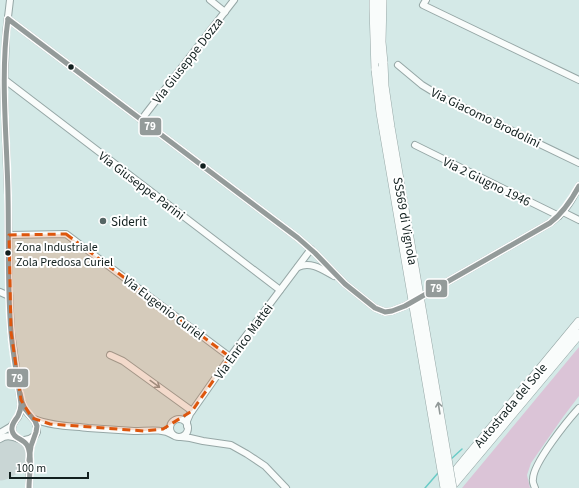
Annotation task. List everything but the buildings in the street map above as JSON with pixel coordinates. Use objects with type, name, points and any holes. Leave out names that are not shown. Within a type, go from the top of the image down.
[{"type":"highway","name":"SS569 di Vignola","points":[[374,0],[381,113],[445,488]]},
{"type":"highway","name":"SS569 di Vignola","points":[[382,0],[379,66],[384,86],[453,488]]},
{"type":"highway","name":"Autostrada del Sole","points":[[442,488],[579,322]]},
{"type":"highway","name":"Autostrada del Sole","points":[[453,488],[579,334]]},
{"type":"street","points":[[10,0],[4,80],[9,294],[11,332],[21,400],[25,410],[33,418],[37,425],[29,456]]},
{"type":"street","points":[[210,0],[225,12]]},
{"type":"street","name":"Via Giuseppe Dozza","points":[[141,120],[234,0]]},
{"type":"street","points":[[426,0],[423,5],[579,80]]},
{"type":"street","points":[[8,19],[311,249],[352,290],[375,308],[385,312],[399,309],[429,293],[550,223],[561,214],[572,200],[579,186]]},
{"type":"street","name":"Via Giacomo Brodolini","points":[[398,65],[422,85],[440,96],[579,163]]},
{"type":"street","name":"Via Giuseppe Parini","points":[[4,80],[280,290]]},
{"type":"street","name":"Via 2 Giugno 1946","points":[[415,145],[561,214],[579,220]]},
{"type":"street","name":"Via Eugenio Curiel","points":[[8,235],[66,234],[230,357]]},
{"type":"street","points":[[304,265],[311,262],[314,258],[311,249]]},
{"type":"street","name":"Via Enrico Mattei","points":[[187,427],[191,413],[230,357],[311,249]]},
{"type":"street","points":[[304,265],[318,267],[339,278]]},
{"type":"street","name":"Via Enrico Mattei","points":[[297,268],[304,265]]},
{"type":"street","points":[[0,292],[9,294]]},
{"type":"street","points":[[110,355],[124,361],[191,413]]},
{"type":"street","points":[[0,433],[13,424],[17,418],[21,400]]},
{"type":"street","points":[[535,488],[532,480],[535,468],[569,419],[579,408]]},
{"type":"street","name":"Via Enrico Mattei","points":[[180,420],[191,413]]},
{"type":"street","points":[[17,418],[27,416],[50,424],[134,431],[161,430],[167,428],[174,421],[180,420],[185,423],[193,436],[203,441]]},
{"type":"street","points":[[13,424],[12,431],[16,438]]},
{"type":"street","points":[[23,441],[30,439],[45,426],[50,424]]},
{"type":"street","points":[[172,424],[170,428],[173,435]]},
{"type":"street","points":[[181,437],[186,433],[187,427]]},
{"type":"street","points":[[161,430],[177,437],[231,445],[265,466],[286,488]]},
{"type":"street","points":[[0,439],[9,436],[23,441],[28,446],[29,488]]},
{"type":"highlighted area","points":[[66,234],[230,357],[192,411],[163,429],[144,431],[50,424],[32,418],[21,400],[11,332],[9,235]]},
{"type":"shaded area","points":[[579,347],[579,396],[531,463],[527,475],[530,488],[462,488]]},
{"type":"waterway","points":[[450,460],[462,449]]},
{"type":"waterway","points":[[425,488],[438,473]]},
{"type":"runway","points":[[0,463],[13,456]]},
{"type":"transit line","name":"79","points":[[8,19],[298,238],[345,284],[375,308],[385,312],[405,306],[550,223],[559,215],[573,197],[579,186]]},
{"type":"transit line","name":"79","points":[[8,19],[4,63],[4,85],[8,195],[9,298],[12,341],[21,404],[21,408],[12,428],[14,435],[23,441],[29,449],[29,488]]},
{"type":"transit line","name":"79","points":[[20,393],[25,409],[35,421],[37,426],[31,446],[29,460]]},
{"type":"place","name":"Siderit","points":[[103,221]]},
{"type":"place","name":"Zona Industriale Zola Predosa Curiel","points":[[8,253]]}]
